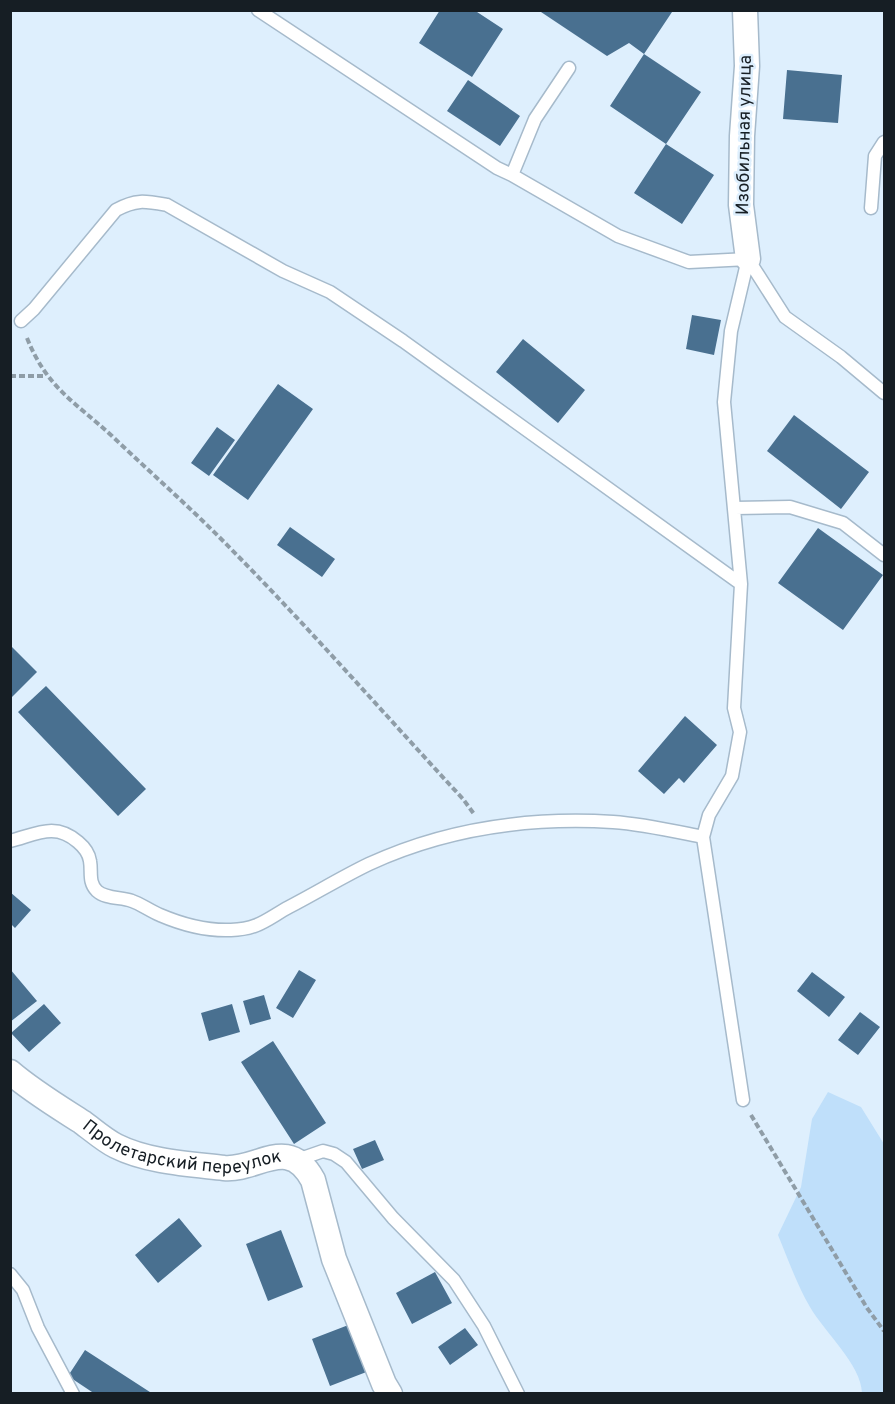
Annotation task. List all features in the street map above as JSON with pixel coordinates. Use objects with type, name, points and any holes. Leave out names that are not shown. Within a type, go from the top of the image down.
[{"type":"street","name":"Изобильная улица","points":[[745,10],[747,66],[742,136],[741,205],[748,259]]},
{"type":"street","name":"Пролетарский переулок","points":[[10,1072],[28,1087],[116,1146],[144,1156],[228,1168],[271,1158],[297,1160],[314,1180],[334,1259],[390,1394]]},
{"type":"lane","points":[[258,10],[512,175],[618,236],[689,262],[748,259]]},
{"type":"lane","points":[[512,175],[535,119],[569,68]]},
{"type":"lane","points":[[871,208],[875,156],[885,142]]},
{"type":"lane","points":[[21,321],[34,309],[116,210],[132,201],[166,205],[283,272],[330,292],[403,341],[741,584]]},
{"type":"lane","points":[[748,259],[785,317],[841,357],[885,393]]},
{"type":"lane","points":[[743,1100],[703,837],[709,815],[732,776],[740,732],[734,708],[741,584],[724,402],[731,331],[748,259]]},
{"type":"lane","points":[[735,508],[790,507],[843,523],[885,555]]},
{"type":"lane","points":[[10,841],[55,830],[69,834],[83,847],[90,859],[91,882],[98,892],[131,901],[161,916],[195,926],[230,930],[265,923],[279,912],[368,865],[409,848],[485,828],[529,823],[612,822],[703,837]]},
{"type":"lane","points":[[297,1160],[323,1152],[334,1154],[346,1162],[393,1218],[454,1280],[484,1326],[518,1394]]},
{"type":"lane","points":[[10,1274],[23,1290],[38,1328],[72,1394]]},
{"type":"path","points":[[21,321],[38,361],[58,390],[109,434],[231,548],[463,800],[485,828]]},
{"type":"path","points":[[10,376],[47,376]]},
{"type":"path","points":[[743,1100],[867,1308],[885,1331]]},
{"type":"shaded area","points":[[828,1092],[861,1107],[884,1144],[884,1393],[862,1393],[856,1371],[805,1299],[778,1235],[801,1187],[812,1119]]},
{"type":"building","points":[[440,10],[474,10],[503,29],[472,77],[419,43]]},
{"type":"building","points":[[538,10],[669,10],[672,12],[644,54],[629,43],[607,56]]},
{"type":"building","points":[[644,54],[701,92],[666,144],[610,106]]},
{"type":"building","points":[[787,70],[842,75],[838,123],[783,119]]},
{"type":"building","points":[[468,80],[520,116],[500,146],[447,111]]},
{"type":"building","points":[[666,144],[714,175],[682,224],[634,193]]},
{"type":"building","points":[[692,315],[721,320],[714,355],[686,349]]},
{"type":"building","points":[[523,339],[585,390],[558,423],[496,372]]},
{"type":"building","points":[[278,384],[313,409],[248,500],[213,475]]},
{"type":"building","points":[[794,415],[869,472],[841,509],[767,451]]},
{"type":"building","points":[[217,427],[235,440],[209,476],[191,463]]},
{"type":"building","points":[[290,527],[335,559],[322,577],[277,545]]},
{"type":"building","points":[[818,528],[883,575],[843,630],[778,583]]},
{"type":"building","points":[[10,645],[37,672],[10,699]]},
{"type":"building","points":[[46,686],[146,789],[118,816],[18,712]]},
{"type":"building","points":[[685,716],[717,745],[684,783],[679,778],[664,794],[638,771]]},
{"type":"building","points":[[10,892],[31,910],[15,928],[10,923]]},
{"type":"building","points":[[10,969],[37,1001],[10,1022]]},
{"type":"building","points":[[299,970],[316,980],[293,1018],[276,1008]]},
{"type":"building","points":[[812,972],[845,997],[829,1017],[797,991]]},
{"type":"building","points":[[264,995],[271,1019],[250,1025],[243,1001]]},
{"type":"building","points":[[44,1004],[61,1023],[29,1052],[11,1033]]},
{"type":"building","points":[[232,1004],[240,1032],[209,1041],[201,1013]]},
{"type":"building","points":[[860,1012],[880,1027],[858,1055],[838,1040]]},
{"type":"building","points":[[273,1041],[326,1123],[294,1144],[241,1062]]},
{"type":"building","points":[[375,1140],[384,1160],[362,1169],[353,1149]]},
{"type":"building","points":[[179,1218],[202,1246],[158,1283],[135,1255]]},
{"type":"building","points":[[281,1230],[303,1287],[268,1301],[246,1244]]},
{"type":"building","points":[[435,1272],[452,1303],[412,1324],[396,1293]]},
{"type":"building","points":[[351,1324],[369,1371],[330,1386],[312,1339]]},
{"type":"building","points":[[465,1328],[478,1345],[450,1365],[438,1347]]},
{"type":"building","points":[[85,1350],[153,1394],[95,1394],[68,1376]]}]
